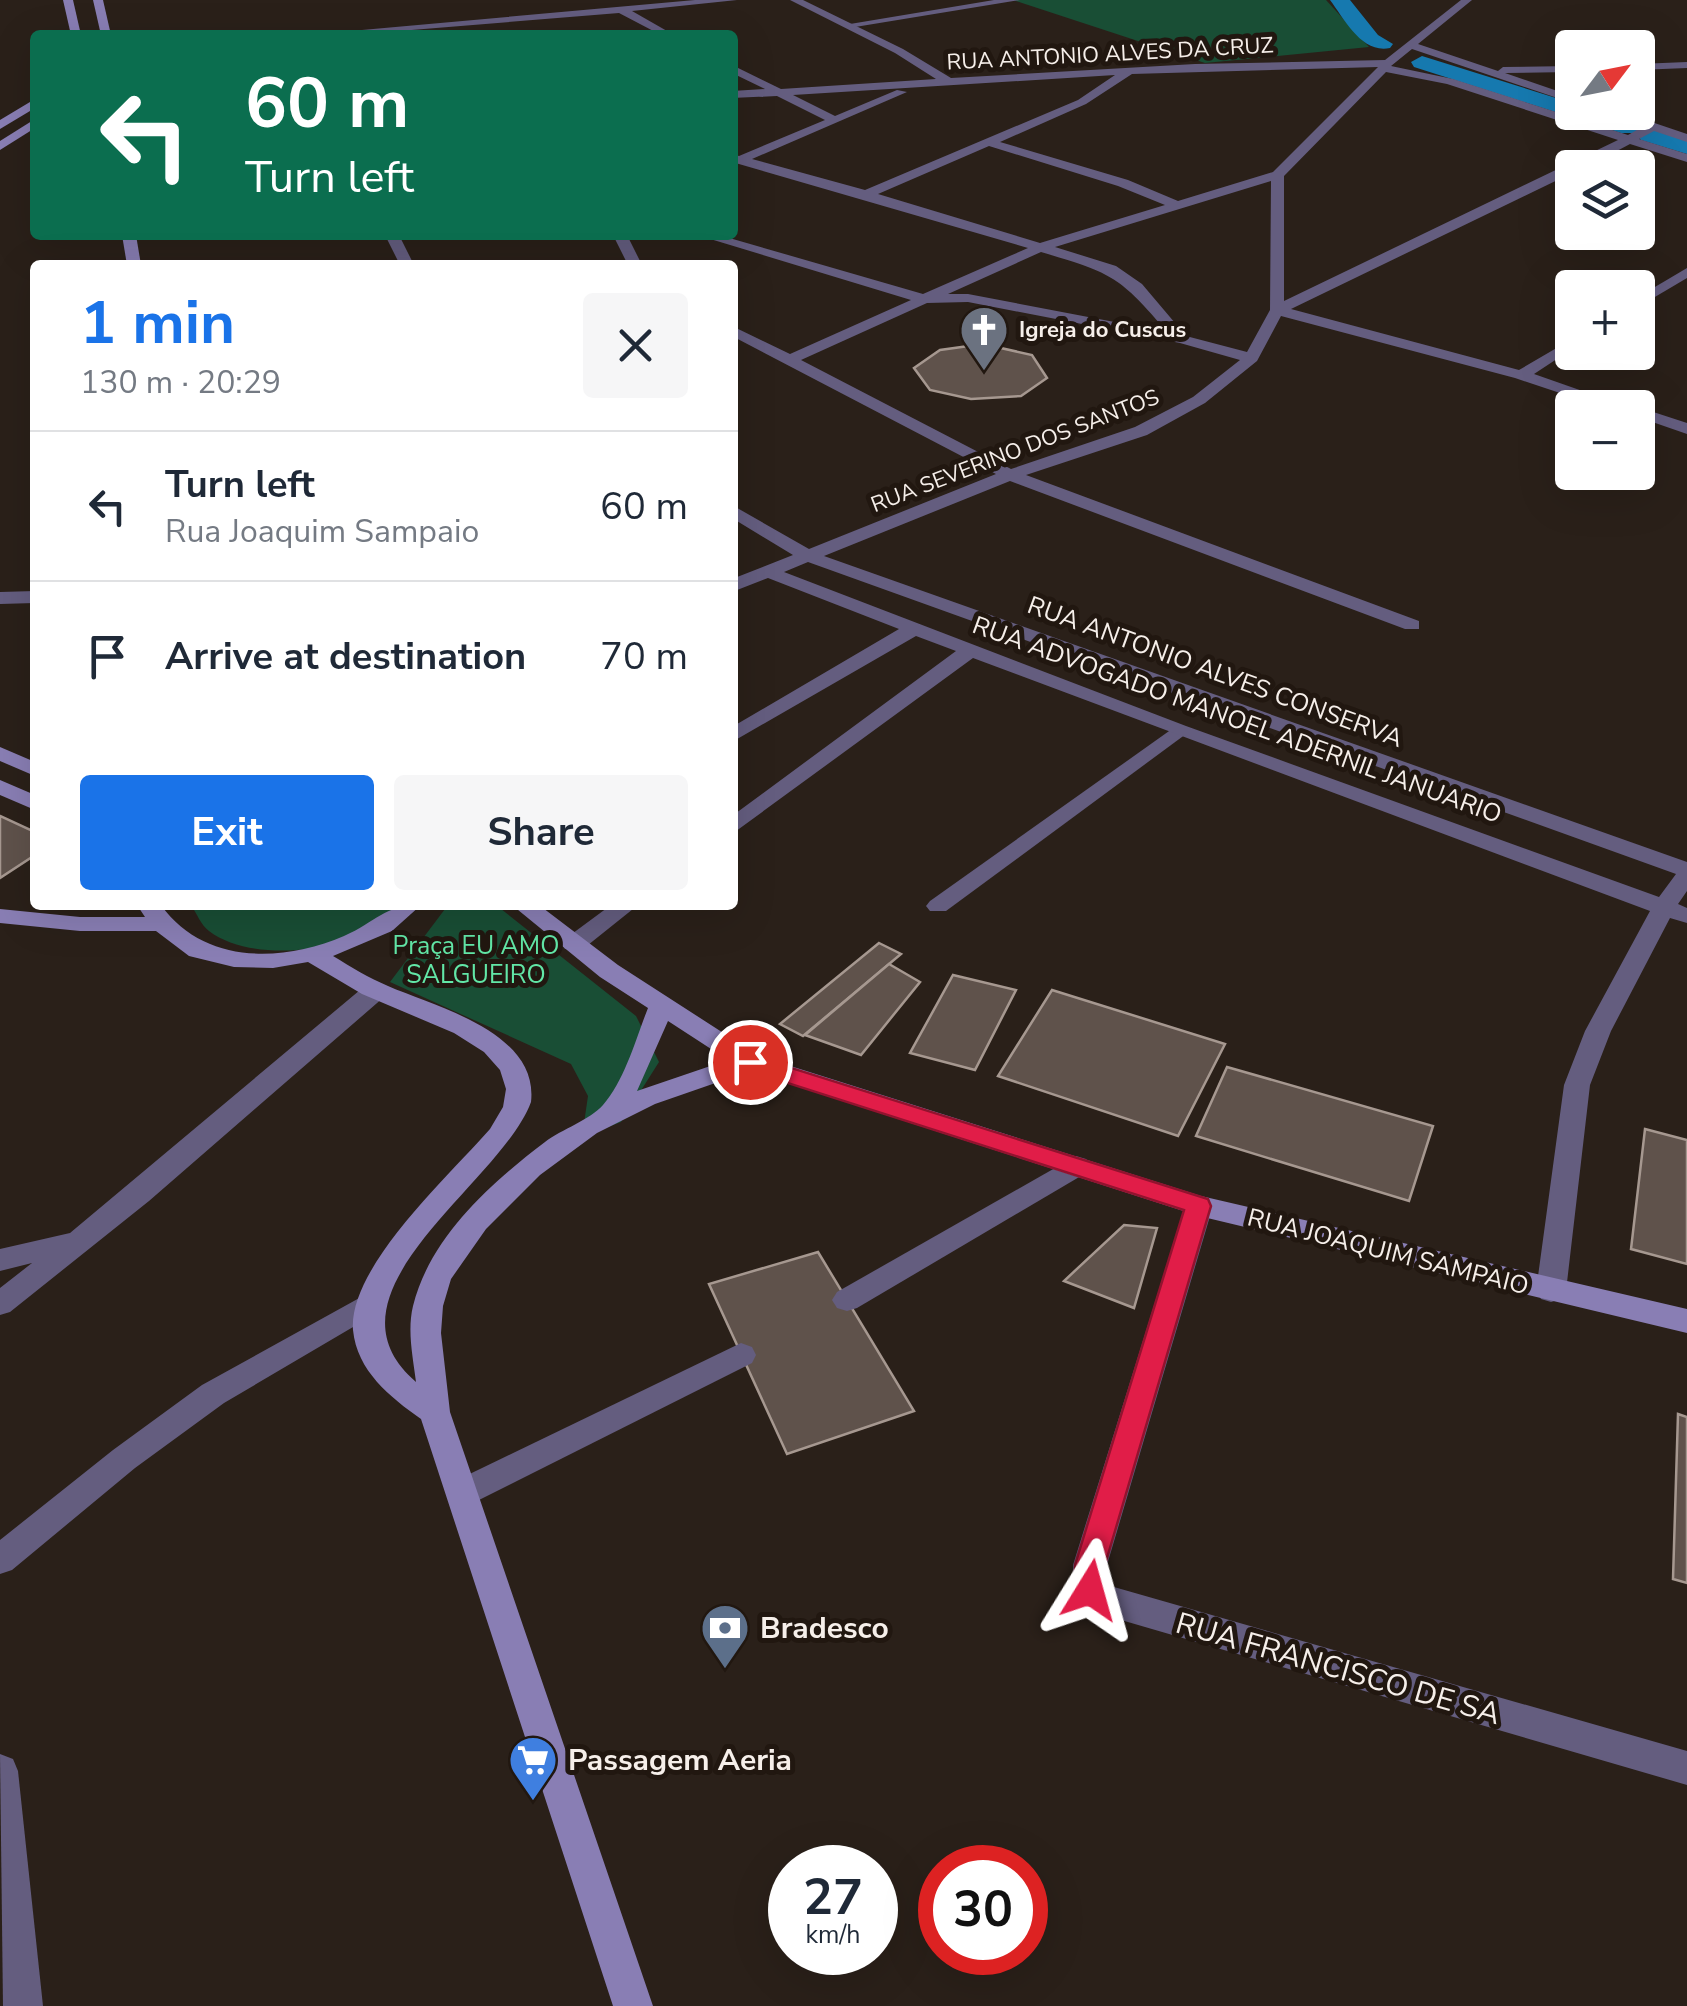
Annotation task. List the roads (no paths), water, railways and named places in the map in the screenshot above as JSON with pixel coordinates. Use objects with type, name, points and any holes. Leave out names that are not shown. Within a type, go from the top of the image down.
[{"type":"main road","points":[[68,0],[75,30]]},
{"type":"main road","points":[[98,0],[105,30]]},
{"type":"main road","points":[[0,125],[30,106]]},
{"type":"main road","points":[[0,146],[30,127]]},
{"type":"main road","points":[[0,754],[30,768]]},
{"type":"main road","points":[[0,787],[30,800]]},
{"type":"main road","points":[[0,916],[80,924],[154,915],[181,944],[216,956],[263,960],[312,955],[360,940],[405,910]]},
{"type":"main road","name":"RUA JOAQUIM SAMPAIO","points":[[530,910],[660,1006],[750,1062],[1199,1206],[1687,1321]]},
{"type":"main road","points":[[312,955],[375,991],[482,1037],[513,1070],[519,1088],[517,1106],[492,1145],[404,1243],[372,1302],[369,1335],[376,1359],[396,1384],[434,1412]]},
{"type":"main road","points":[[612,1113],[643,1055],[660,1006]]},
{"type":"main road","points":[[633,2006],[434,1412],[434,1386],[426,1350],[428,1305],[442,1267],[510,1186],[584,1128],[612,1113],[750,1062]]},
{"type":"street","points":[[602,0],[660,30]]},
{"type":"street","points":[[370,30],[732,0]]},
{"type":"street","points":[[795,0],[950,83]]},
{"type":"street","points":[[849,26],[1015,0]]},
{"type":"street","points":[[791,359],[1041,247],[1278,175],[1389,62],[1469,1]]},
{"type":"street","points":[[465,22],[471,30]]},
{"type":"street","points":[[1410,45],[1555,94]]},
{"type":"street","name":"RUA ANTONIO ALVES DA CRUZ","points":[[738,95],[1129,71],[1389,62],[1687,158]]},
{"type":"street","points":[[1655,66],[1687,65]]},
{"type":"street","points":[[1490,70],[1555,68]]},
{"type":"street","points":[[738,71],[834,120]]},
{"type":"street","points":[[866,194],[1082,102],[1129,71]]},
{"type":"street","points":[[738,158],[916,85]]},
{"type":"street","points":[[1655,129],[1687,138]]},
{"type":"street","points":[[1610,150],[1647,130]]},
{"type":"street","points":[[988,142],[1124,183],[1179,206]]},
{"type":"street","points":[[738,160],[1111,269],[1137,287],[1181,339]]},
{"type":"street","points":[[1277,310],[1278,175]]},
{"type":"street","points":[[1277,310],[1555,177]]},
{"type":"street","points":[[721,240],[924,298],[968,298],[1181,339],[1252,358]]},
{"type":"street","points":[[1655,292],[1687,272]]},
{"type":"street","points":[[1277,310],[1569,390]]},
{"type":"street","name":"RUA SEVERINO DOS SANTOS","points":[[738,584],[1010,476],[1141,431],[1199,400],[1252,358],[1277,310]]},
{"type":"street","points":[[738,333],[1010,476],[1412,625]]},
{"type":"street","points":[[1521,374],[1555,353]]},
{"type":"street","points":[[1655,418],[1687,430]]},
{"type":"street","name":"RUA ANTONIO ALVES CONSERVA","points":[[738,514],[808,556],[1687,873]]},
{"type":"street","name":"RUA ADVOGADO MANOEL ADERNIL JANUARIO","points":[[768,572],[1179,730],[1675,912]]},
{"type":"street","points":[[0,598],[30,597]]},
{"type":"street","points":[[738,732],[914,629]]},
{"type":"street","points":[[738,822],[971,650]]},
{"type":"street","points":[[938,906],[1179,730]]},
{"type":"street","points":[[1550,1291],[1577,1085],[1598,1031],[1675,912],[1687,873]]},
{"type":"street","points":[[574,944],[619,910]]},
{"type":"street","points":[[0,1304],[139,1194],[375,991]]},
{"type":"street","points":[[847,1300],[1076,1166]]},
{"type":"street","name":"RUA FRANCISCO DE SA","points":[[1199,1206],[1090,1565],[1090,1590],[1097,1598],[1687,1768]]},
{"type":"street","points":[[0,1260],[77,1241]]},
{"type":"street","points":[[0,1560],[124,1459],[214,1394],[372,1302]]},
{"type":"street","points":[[462,1493],[741,1355]]},
{"type":"street","points":[[0,1772],[23,2006]]},
{"type":"waterway","points":[[1340,0],[1371,39],[1383,44]]},
{"type":"waterway","points":[[1422,62],[1555,105]]},
{"type":"waterway","points":[[1649,135],[1687,147]]},
{"type":"place","name":"Igreja do Cuscus","points":[[984,372]]},
{"type":"place","name":"Bradesco","points":[[725,1670]]},
{"type":"place","name":"Passagem Aeria","points":[[533,1802]]},
{"type":"park label","name":"Praça EU AMO SALGUEIRO","points":[[476,960]]}]
